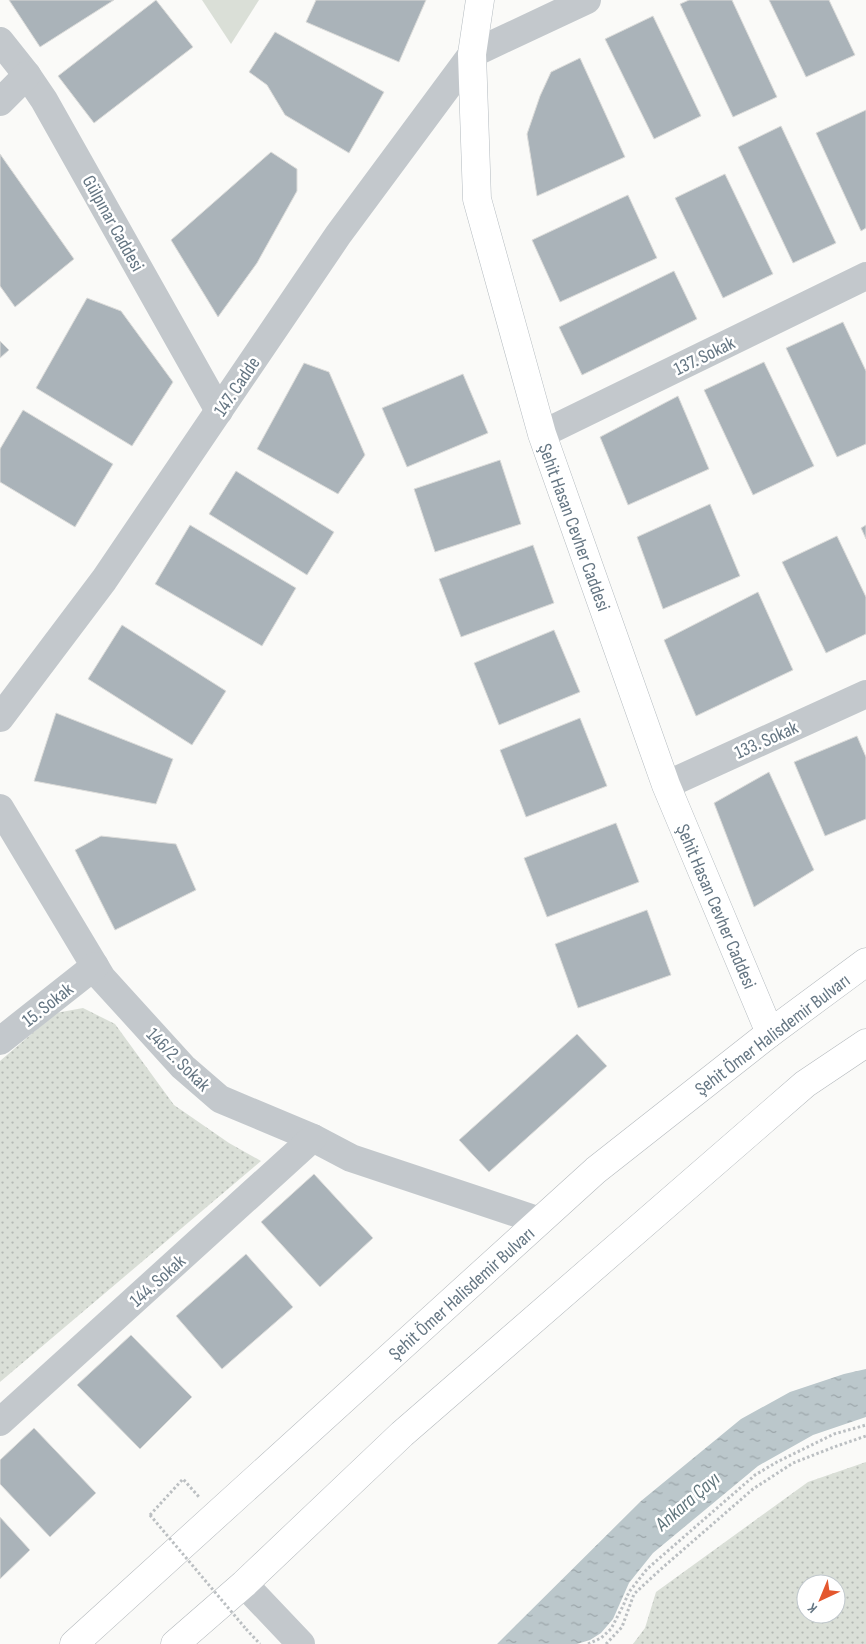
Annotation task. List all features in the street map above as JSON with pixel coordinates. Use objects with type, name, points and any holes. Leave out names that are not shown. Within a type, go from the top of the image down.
[{"type":"main road","name":"Şehit Hasan Cevher Caddesi","points":[[480,0],[472,54],[477,199],[542,434],[666,785],[770,1033]]},
{"type":"main road","name":"Şehit Ömer Halisdemir Bulvarı","points":[[74,1644],[596,1170],[770,1033],[866,962]]},
{"type":"main road","points":[[175,1644],[244,1584],[417,1421],[804,1084],[866,1043]]},
{"type":"street","points":[[472,54],[587,0]]},
{"type":"street","name":"Gülpınar Caddesi","points":[[0,41],[44,100],[219,411]]},
{"type":"street","name":"147. Cadde","points":[[0,718],[104,580],[338,235],[472,54]]},
{"type":"street","points":[[0,102],[27,75]]},
{"type":"street","name":"137. Sokak","points":[[542,434],[866,276]]},
{"type":"street","name":"133. Sokak","points":[[666,785],[866,694]]},
{"type":"street","name":"146/2. Sokak","points":[[0,808],[102,978],[182,1067],[220,1099],[313,1138],[351,1158],[540,1221]]},
{"type":"street","name":"15. Sokak","points":[[0,1041],[95,966]]},
{"type":"street","name":"144. Sokak","points":[[0,1422],[313,1138]]},
{"type":"street","points":[[244,1584],[301,1644]]},
{"type":"path","points":[[588,1644],[601,1638],[611,1628],[624,1606],[629,1592],[647,1570],[755,1474],[834,1434],[866,1425]]},
{"type":"path","points":[[606,1644],[622,1627],[634,1594],[660,1569],[753,1490],[793,1463],[834,1446],[866,1436]]},
{"type":"path","points":[[183,1479],[150,1515],[260,1644]]},
{"type":"shaded area","points":[[202,0],[259,0],[231,44]]},
{"type":"shaded area","points":[[83,1008],[115,1024],[174,1105],[229,1143],[261,1161],[0,1382],[0,1061],[56,1013]]},
{"type":"shaded area","points":[[866,1462],[866,1644],[633,1644],[645,1628],[656,1592],[808,1482]]},
{"type":"water","name":"Ankara Çayı","points":[[866,1369],[866,1417],[813,1435],[758,1466],[653,1553],[629,1583],[613,1619],[601,1633],[590,1640],[577,1644],[497,1644],[641,1501],[741,1419],[790,1392],[844,1374]]},
{"type":"building","points":[[9,0],[114,0],[40,47]]},
{"type":"building","points":[[156,0],[193,47],[94,123],[58,76]]},
{"type":"building","points":[[316,0],[426,0],[399,62],[306,22]]},
{"type":"building","points":[[689,0],[732,0],[777,97],[733,117],[680,4]]},
{"type":"building","points":[[769,0],[829,0],[855,55],[806,77]]},
{"type":"building","points":[[653,16],[701,116],[654,139],[605,39]]},
{"type":"building","points":[[275,32],[384,92],[349,153],[285,115],[267,85],[249,72]]},
{"type":"building","points":[[580,58],[625,157],[537,196],[527,134],[540,96],[551,72]]},
{"type":"building","points":[[866,110],[866,228],[861,231],[816,133]]},
{"type":"building","points":[[781,126],[836,243],[793,263],[738,147]]},
{"type":"building","points":[[271,152],[297,169],[297,191],[257,263],[218,317],[171,240]]},
{"type":"building","points":[[0,154],[74,259],[15,307],[0,286]]},
{"type":"building","points":[[725,174],[773,274],[723,298],[675,198]]},
{"type":"building","points":[[628,195],[657,258],[560,302],[532,240]]},
{"type":"building","points":[[674,271],[697,319],[582,375],[559,327]]},
{"type":"building","points":[[87,298],[121,311],[173,382],[132,446],[36,388]]},
{"type":"building","points":[[843,322],[866,371],[866,444],[837,457],[786,348]]},
{"type":"building","points":[[0,341],[9,350],[0,358]]},
{"type":"building","points":[[764,362],[814,466],[753,495],[704,390]]},
{"type":"building","points":[[304,363],[329,372],[365,455],[338,494],[257,449]]},
{"type":"building","points":[[463,374],[488,433],[407,467],[382,408]]},
{"type":"building","points":[[678,396],[709,469],[628,505],[600,437]]},
{"type":"building","points":[[23,410],[113,464],[75,527],[0,482],[0,449]]},
{"type":"building","points":[[500,460],[521,524],[435,552],[414,489]]},
{"type":"building","points":[[236,471],[334,532],[307,575],[209,514]]},
{"type":"building","points":[[710,504],[740,576],[663,609],[637,537]]},
{"type":"building","points":[[190,525],[296,588],[262,646],[155,584]]},
{"type":"building","points":[[866,525],[866,539],[861,528]]},
{"type":"building","points":[[837,536],[866,597],[866,634],[826,653],[782,562]]},
{"type":"building","points":[[533,545],[554,603],[461,637],[439,579]]},
{"type":"building","points":[[758,592],[793,670],[696,716],[664,640]]},
{"type":"building","points":[[122,625],[226,691],[192,745],[88,679]]},
{"type":"building","points":[[554,630],[580,692],[499,725],[474,663]]},
{"type":"building","points":[[56,713],[173,759],[156,804],[34,781]]},
{"type":"building","points":[[580,718],[607,786],[526,817],[500,750]]},
{"type":"building","points":[[857,736],[866,757],[866,819],[825,836],[794,762]]},
{"type":"building","points":[[769,772],[814,870],[754,907],[714,803]]},
{"type":"building","points":[[616,823],[639,882],[547,917],[524,858]]},
{"type":"building","points":[[101,836],[176,844],[196,890],[115,930],[75,850]]},
{"type":"building","points":[[647,910],[671,975],[578,1008],[555,944]]},
{"type":"building","points":[[577,1034],[607,1066],[489,1172],[459,1140]]},
{"type":"building","points":[[314,1174],[373,1238],[320,1287],[261,1222]]},
{"type":"building","points":[[246,1254],[293,1307],[222,1369],[176,1316]]},
{"type":"building","points":[[131,1335],[192,1397],[140,1449],[77,1385]]},
{"type":"building","points":[[34,1428],[96,1493],[50,1537],[0,1484],[0,1460]]},
{"type":"building","points":[[0,1517],[30,1550],[0,1579]]}]
